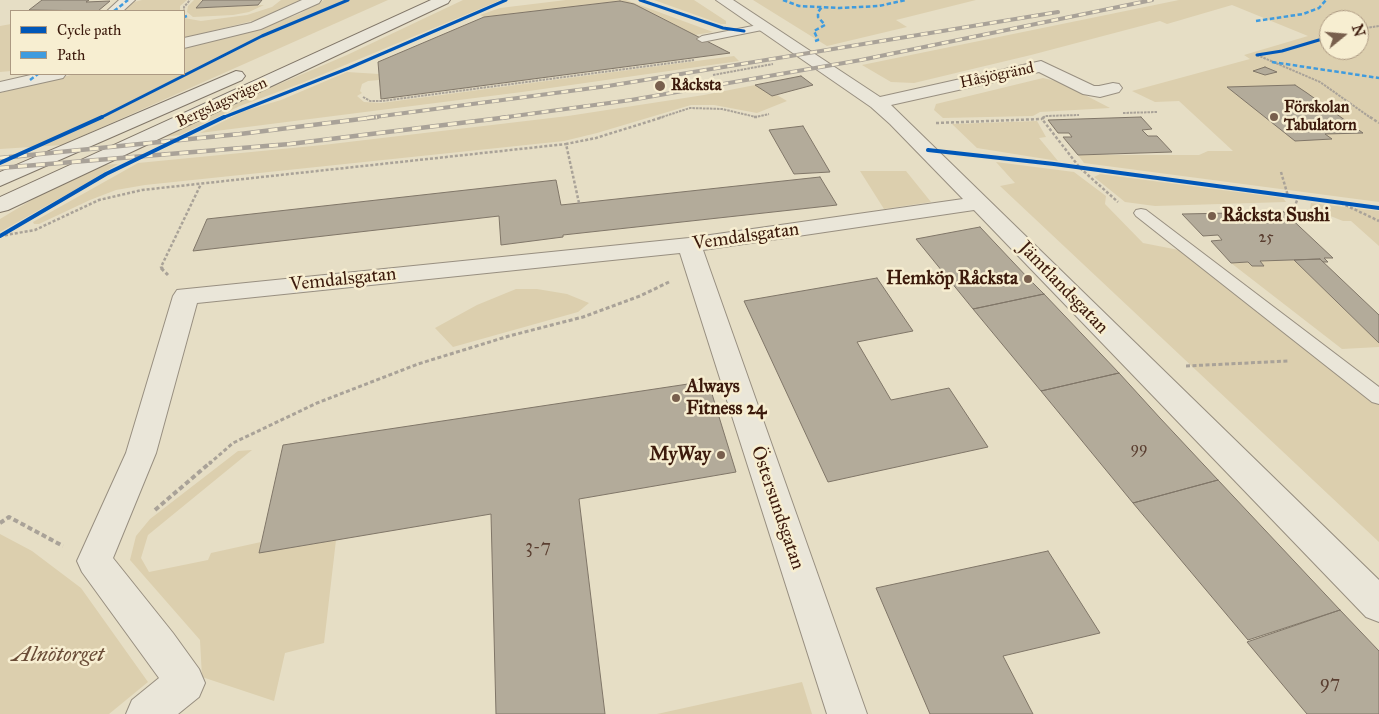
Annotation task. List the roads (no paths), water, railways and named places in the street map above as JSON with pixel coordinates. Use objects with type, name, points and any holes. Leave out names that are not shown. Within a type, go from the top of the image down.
[{"type":"street","points":[[115,10],[128,0]]},
{"type":"street","points":[[185,43],[256,26],[314,0]]},
{"type":"street","points":[[315,40],[406,0]]},
{"type":"street","name":"Bergslagsvägen","points":[[0,205],[443,0]]},
{"type":"street","name":"Jämtlandsgatan","points":[[723,0],[877,103],[897,120],[1379,605]]},
{"type":"street","name":"Håsjögränd","points":[[877,103],[1041,66],[1089,90],[1100,92],[1113,88]]},
{"type":"street","name":"Bergslagsvägen","points":[[0,180],[251,69]]},
{"type":"street","points":[[0,86],[49,75]]},
{"type":"street","name":"Vemdalsgatan","points":[[146,714],[185,683],[160,646],[94,561],[142,453],[186,296],[689,245],[980,203]]},
{"type":"street","name":"Östersundsgatan","points":[[689,245],[847,714]]},
{"type":"lane","points":[[702,39],[762,27]]},
{"type":"lane","points":[[1141,213],[1379,397]]},
{"type":"railway","points":[[500,118],[631,100],[861,60],[1152,0]]},
{"type":"railway","points":[[367,118],[608,86],[1058,12]]},
{"type":"railway","points":[[0,158],[240,134],[377,117]]},
{"type":"railway","points":[[0,168],[290,144],[509,117]]},
{"type":"place","name":"Råcksta","points":[[660,86]]},
{"type":"place","name":"Förskolan Tabulatorn","points":[[1274,117]]},
{"type":"place","name":"Råcksta Sushi","points":[[1212,216]]},
{"type":"place","name":"Hemköp Råcksta","points":[[1028,279]]},
{"type":"place","name":"Always Fitness 24","points":[[676,398]]},
{"type":"place","name":"MyWay","points":[[721,455]]},
{"type":"park label","name":"Alnötorget","points":[[58,656]]}]
